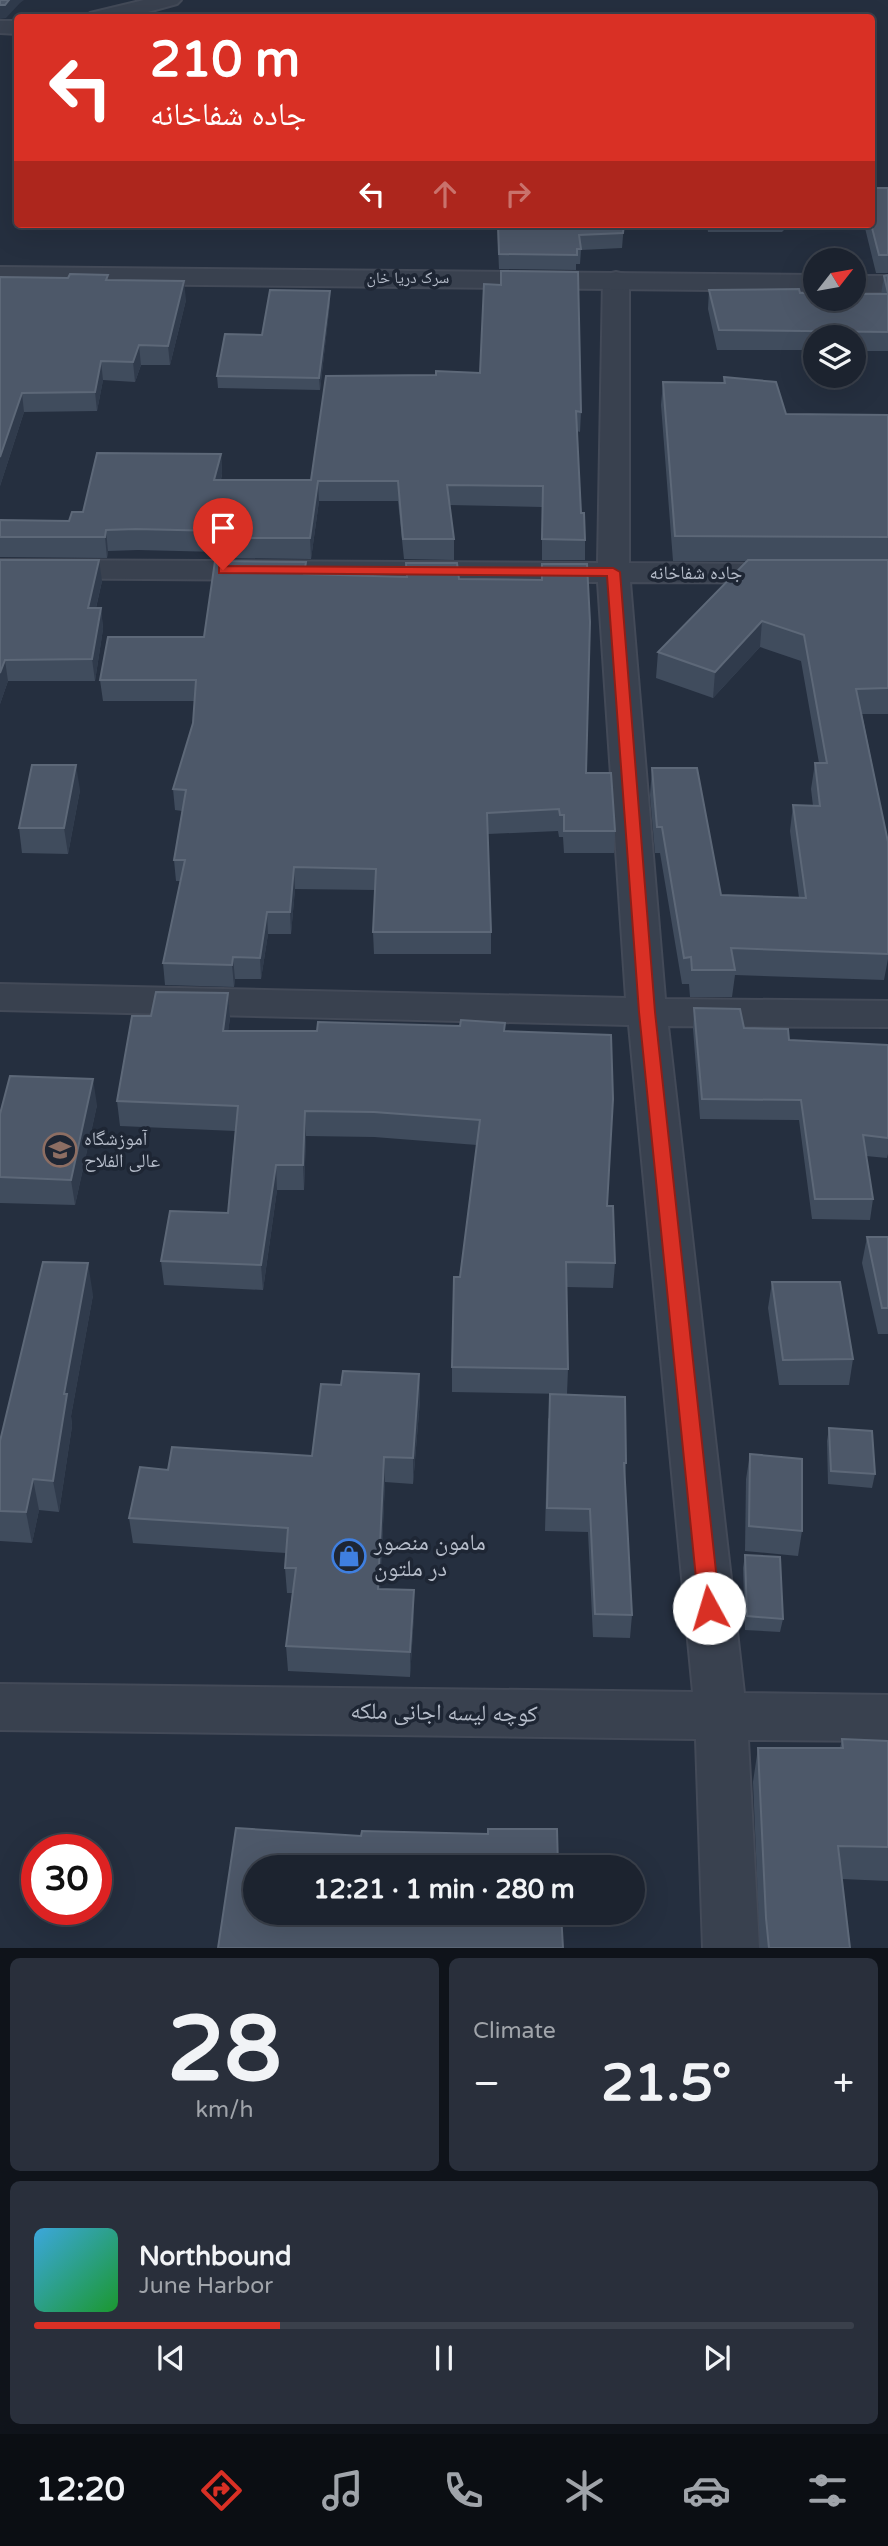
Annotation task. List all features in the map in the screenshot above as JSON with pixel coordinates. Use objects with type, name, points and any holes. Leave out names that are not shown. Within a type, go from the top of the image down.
[{"type":"street","points":[[114,14],[170,0]]},
{"type":"street","name":"سرک دریا خان","points":[[0,275],[803,283]]},
{"type":"street","points":[[616,280],[613,572],[647,1012],[721,1716],[731,1948]]},
{"type":"street","points":[[866,284],[888,284]]},
{"type":"street","name":"جاده شفاخانه","points":[[0,569],[888,574]]},
{"type":"street","points":[[0,997],[647,1012],[888,1014]]},
{"type":"street","name":"کوچه لیسه اجانی ملکه","points":[[0,1707],[888,1718]]},
{"type":"building","points":[[0,0],[9,0],[5,5],[0,5]]},
{"type":"building","points":[[875,188],[888,188],[888,255],[879,255],[872,228],[875,228]]},
{"type":"building","points":[[498,228],[624,228],[623,233],[579,235],[581,249],[577,249],[577,255],[499,254]]},
{"type":"building","points":[[501,271],[578,272],[581,412],[576,411],[581,513],[584,513],[585,540],[542,539],[543,486],[447,485],[454,539],[403,539],[398,481],[318,481],[310,538],[218,538],[219,531],[136,529],[106,530],[105,537],[0,537],[0,520],[69,521],[72,512],[83,512],[97,453],[221,454],[214,480],[311,480],[326,376],[436,375],[436,371],[480,373],[484,284],[501,285]]},
{"type":"building","points":[[70,274],[108,275],[106,280],[184,281],[168,346],[139,345],[133,362],[101,361],[95,392],[22,393],[0,457],[0,277],[68,278]]},
{"type":"building","points":[[888,275],[888,293],[884,276]]},
{"type":"building","points":[[799,289],[800,293],[803,293],[803,312],[866,312],[866,294],[888,294],[888,332],[866,332],[866,325],[803,325],[803,331],[719,330],[709,290]]},
{"type":"building","points":[[270,290],[330,291],[319,378],[217,376],[225,334],[262,335]]},
{"type":"building","points":[[724,377],[776,382],[786,414],[888,415],[888,537],[675,536],[663,382],[725,383]]},
{"type":"building","points":[[0,560],[99,560],[88,608],[101,608],[92,659],[5,660],[0,673]]},
{"type":"building","points":[[748,560],[888,560],[888,688],[856,689],[888,842],[888,954],[731,948],[735,970],[692,970],[691,957],[684,958],[662,827],[657,827],[652,768],[697,768],[721,895],[806,898],[793,805],[820,806],[815,763],[827,763],[804,635],[762,621],[715,672],[658,652]]},
{"type":"building","points":[[215,561],[306,562],[304,574],[407,577],[406,563],[457,563],[459,579],[542,580],[542,564],[587,564],[590,622],[586,773],[611,773],[615,831],[564,831],[564,815],[560,815],[559,809],[487,813],[491,932],[373,932],[376,869],[294,867],[290,912],[267,912],[260,958],[233,957],[232,965],[163,963],[185,860],[174,860],[186,790],[173,789],[193,723],[196,680],[100,680],[108,637],[204,637]]},
{"type":"building","points":[[32,765],[76,765],[64,828],[19,828]]},
{"type":"building","points":[[156,992],[228,993],[223,1031],[317,1031],[318,1022],[460,1026],[461,1020],[505,1023],[504,1031],[611,1035],[613,1099],[607,1206],[613,1206],[615,1263],[566,1262],[568,1369],[452,1367],[454,1277],[460,1277],[480,1120],[374,1112],[305,1111],[303,1165],[276,1165],[261,1265],[161,1261],[170,1211],[228,1213],[238,1106],[117,1101],[132,1016],[151,1016]]},
{"type":"building","points":[[694,1008],[740,1009],[744,1028],[788,1029],[789,1040],[888,1045],[888,1138],[863,1135],[873,1199],[815,1199],[801,1100],[702,1099]]},
{"type":"building","points":[[10,1076],[93,1079],[71,1180],[0,1177],[0,1114]]},
{"type":"building","points":[[867,1237],[888,1237],[888,1308],[882,1308]]},
{"type":"building","points":[[43,1262],[88,1263],[64,1394],[67,1394],[53,1481],[33,1479],[26,1512],[0,1511],[0,1441]]},
{"type":"building","points":[[772,1282],[840,1282],[853,1359],[783,1360]]},
{"type":"building","points":[[343,1371],[419,1374],[413,1458],[384,1457],[378,1589],[414,1590],[410,1652],[286,1646],[296,1568],[285,1568],[288,1528],[129,1518],[140,1467],[168,1470],[172,1447],[312,1456],[321,1384],[341,1385]]},
{"type":"building","points":[[550,1394],[625,1397],[624,1463],[632,1615],[595,1614],[590,1509],[547,1508]]},
{"type":"building","points":[[829,1428],[872,1431],[875,1474],[831,1471]]},
{"type":"building","points":[[750,1454],[802,1459],[802,1531],[749,1526]]},
{"type":"building","points":[[745,1555],[780,1557],[783,1619],[747,1616]]},
{"type":"building","points":[[842,1739],[888,1741],[888,1847],[838,1846],[850,1948],[769,1948],[758,1748],[843,1748]]},
{"type":"building","points":[[236,1828],[361,1836],[362,1831],[488,1834],[488,1829],[557,1829],[558,1855],[243,1855],[243,1925],[562,1925],[563,1948],[218,1948]]},
{"type":"place","name":"آموزشگاه عالی الفلاح","points":[[60,1150]]},
{"type":"place","name":"مامون منصور در ملتون","points":[[349,1556]]},
{"type":"route","points":[[223,570],[613,572],[647,1012],[709,1608]]}]
